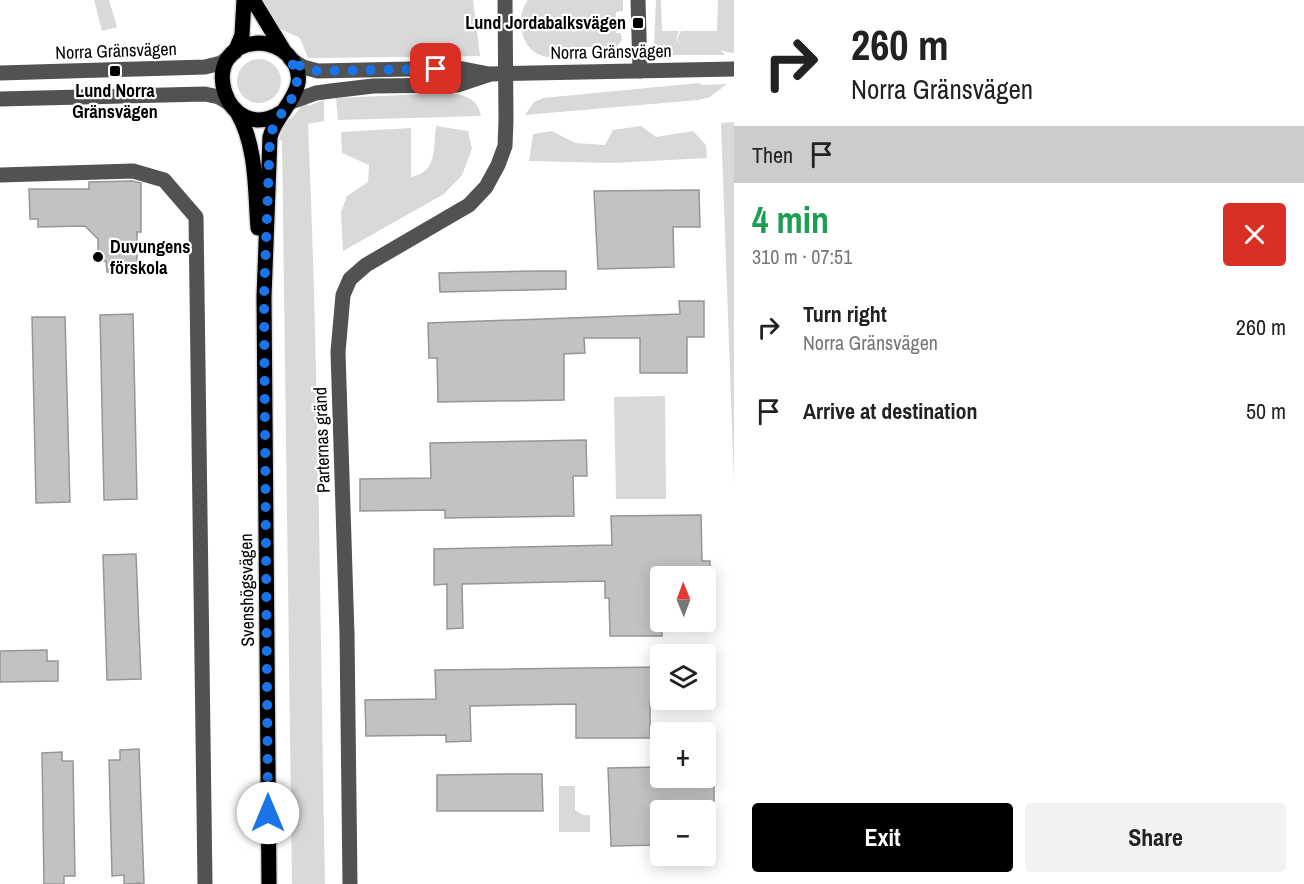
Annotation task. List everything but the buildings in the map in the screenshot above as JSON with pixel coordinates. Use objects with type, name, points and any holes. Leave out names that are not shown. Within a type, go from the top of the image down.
[{"type":"main road","name":"Svenshögsvägen","points":[[244,0],[243,28],[233,54],[223,70],[222,78],[223,91],[248,133],[252,153],[264,297]]},
{"type":"main road","name":"Svenshögsvägen","points":[[253,0],[289,57],[298,79],[297,90],[273,127],[270,137],[264,297],[269,884]]},
{"type":"main road","points":[[233,54],[247,45],[260,43],[272,45],[289,57]]},
{"type":"main road","points":[[233,108],[244,116],[259,119],[272,117],[287,107]]},
{"type":"street","name":"Parternas gränd","points":[[350,884],[347,634],[338,352],[343,295],[350,279],[366,265],[389,249],[469,205],[486,187],[505,146],[505,0]]},
{"type":"street","points":[[638,0],[640,71]]},
{"type":"street","name":"Norra Gränsvägen","points":[[0,74],[206,67],[221,63],[233,54]]},
{"type":"street","name":"Norra Gränsvägen","points":[[289,57],[303,68],[318,71],[458,68],[489,74],[505,74],[734,69]]},
{"type":"street","name":"Norra Gränsvägen","points":[[287,107],[316,93],[374,87],[458,85],[489,74]]},
{"type":"street","points":[[0,99],[205,94],[219,97],[233,108]]},
{"type":"street","points":[[0,175],[133,171],[164,180],[196,217],[205,884]]},
{"type":"shaded area","points":[[94,0],[109,0],[117,27],[102,31]]},
{"type":"shaded area","points":[[263,0],[473,0],[480,56],[308,58],[300,38],[270,24]]},
{"type":"shaded area","points":[[528,0],[623,0],[623,11],[616,12],[616,33],[621,33],[622,40],[616,47],[582,47],[582,56],[547,57],[535,53],[529,47],[522,32],[522,15]]},
{"type":"shaded area","points":[[656,0],[661,0],[662,31],[679,31],[676,39],[681,46],[677,39],[681,31],[717,31],[718,0],[734,0],[734,53],[720,50],[725,55],[664,55],[654,45]]},
{"type":"shaded area","points":[[259,59],[274,66],[281,81],[274,96],[259,103],[244,96],[237,81],[244,66]]},
{"type":"shaded area","points":[[699,83],[702,85],[727,84],[710,97],[698,100],[525,115],[534,102],[543,98]]},
{"type":"shaded area","points":[[448,93],[469,98],[477,105],[481,116],[338,120],[336,98]]},
{"type":"shaded area","points":[[307,95],[308,106],[324,100],[324,121],[308,124],[317,409],[325,884],[292,884],[282,141],[279,140],[282,127],[297,112]]},
{"type":"shaded area","points":[[734,122],[734,481],[721,123]]},
{"type":"shaded area","points":[[436,126],[468,131],[472,149],[462,175],[444,194],[343,251],[341,212],[347,196],[368,182],[369,165],[342,153],[341,132],[411,128],[411,177],[426,170],[430,164]]},
{"type":"shaded area","points":[[641,126],[656,137],[693,131],[706,145],[707,158],[612,163],[529,161],[533,134],[552,131],[575,143],[605,145],[613,130]]},
{"type":"shaded area","points":[[665,396],[666,499],[616,499],[614,397]]},
{"type":"shaded area","points":[[559,786],[575,786],[575,810],[583,815],[590,815],[590,832],[559,832]]},
{"type":"place","name":"Lund Jordabalksvägen","points":[[638,23]]},
{"type":"place","name":"Lund Norra Gränsvägen","points":[[115,71]]},
{"type":"place","name":"Duvungens förskola","points":[[98,257]]},
{"type":"route","points":[[268,813],[264,297],[270,137],[273,127],[297,90],[297,74],[290,59],[303,68],[331,72],[436,69]]}]
